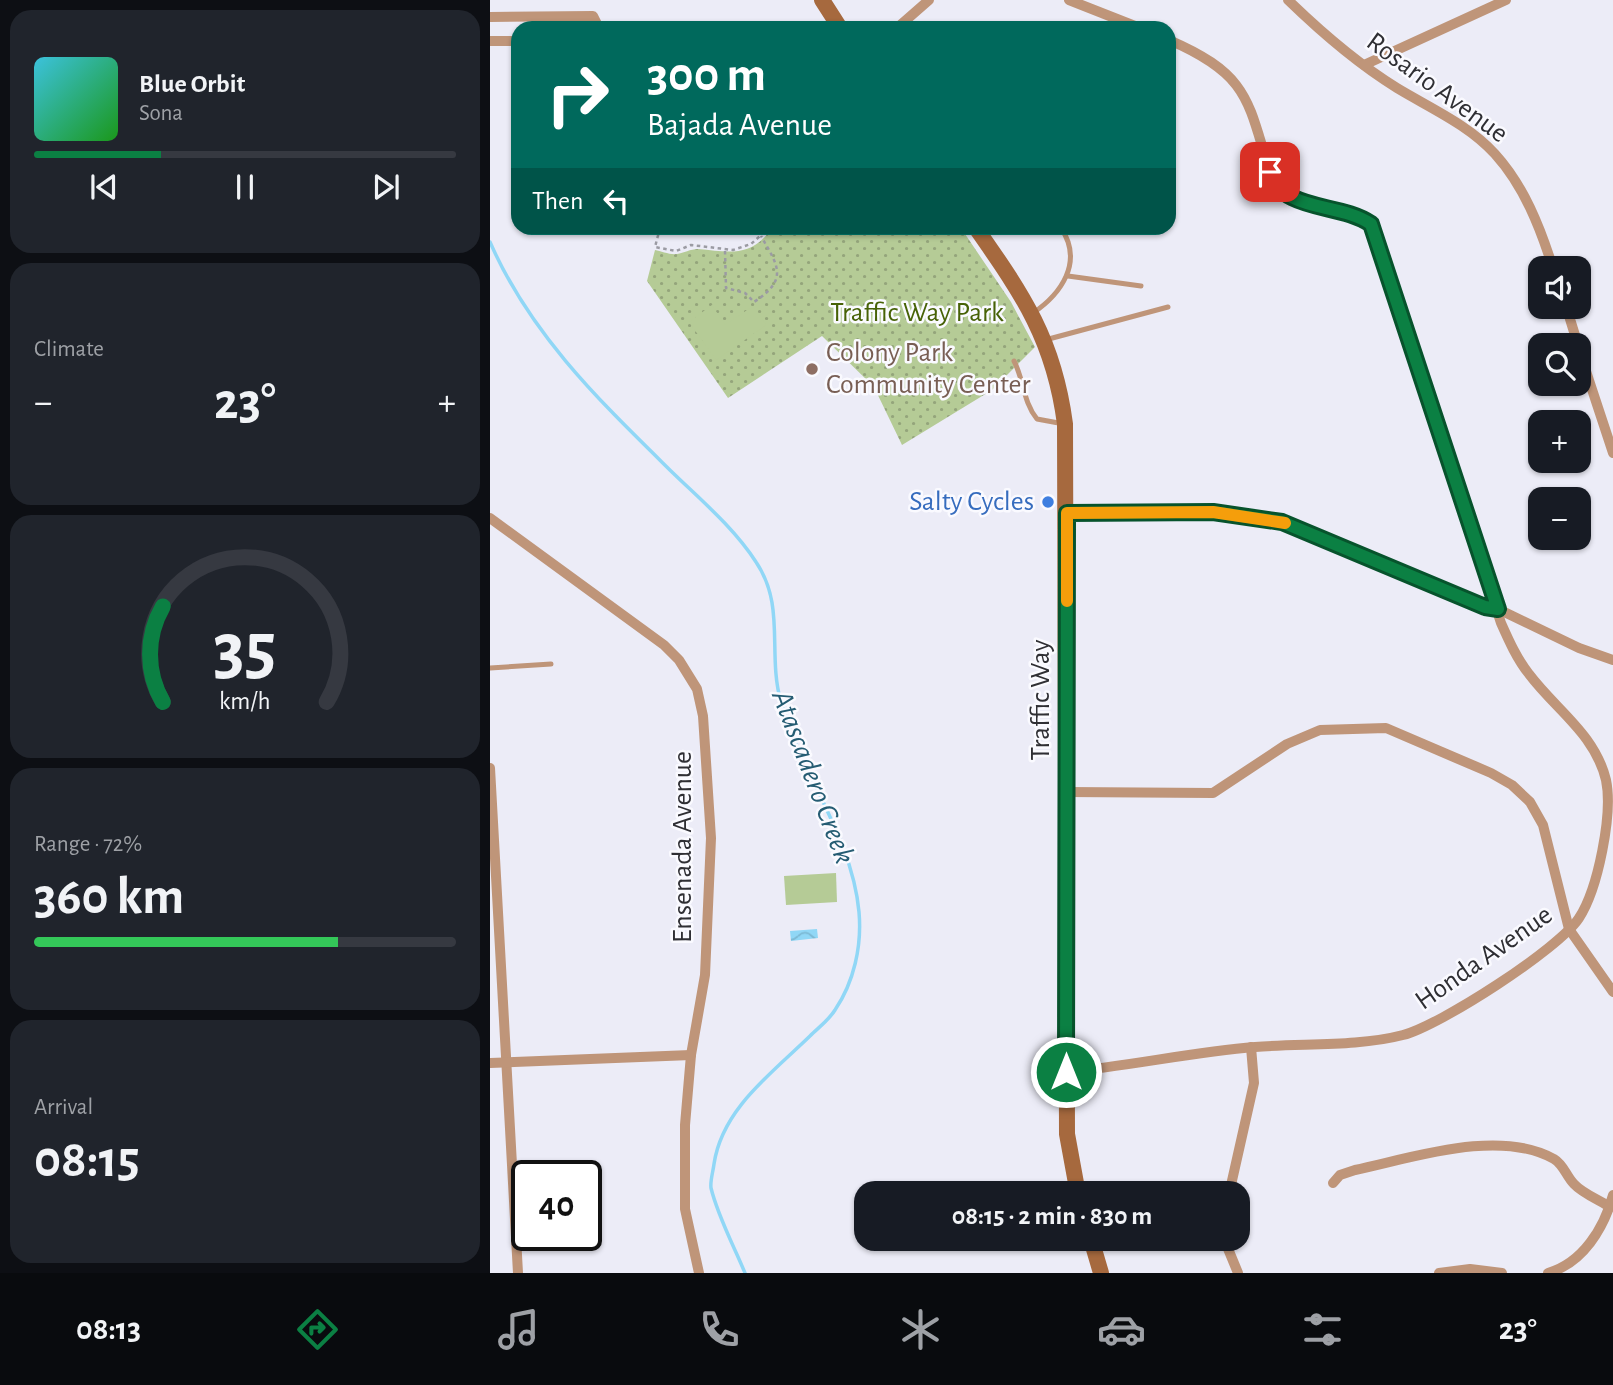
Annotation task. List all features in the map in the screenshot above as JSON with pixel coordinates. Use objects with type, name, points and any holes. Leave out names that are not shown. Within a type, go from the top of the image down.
[{"type":"street","points":[[822,0],[836,21]]},
{"type":"street","points":[[905,21],[929,0]]},
{"type":"street","points":[[1069,0],[1122,21]]},
{"type":"street","name":"Rosario Avenue","points":[[1289,0],[1364,65],[1465,129],[1494,152],[1523,195],[1543,236],[1549,256]]},
{"type":"street","points":[[1364,65],[1506,0]]},
{"type":"street","points":[[490,17],[593,16],[597,21]]},
{"type":"street","points":[[490,41],[511,41]]},
{"type":"street","name":"Honda Avenue","points":[[1066,1072],[1130,1066],[1251,1047],[1387,1038],[1423,1029],[1504,979],[1569,929],[1579,918],[1607,832],[1610,807],[1606,779],[1591,743],[1522,665],[1501,624],[1371,224],[1359,216],[1289,197],[1279,191],[1274,184],[1243,92],[1220,67],[1176,44]]},
{"type":"street","name":"Traffic Way","points":[[981,235],[1033,313],[1056,372],[1065,424],[1066,1072],[1067,1133],[1076,1181]]},
{"type":"street","points":[[1591,386],[1613,453]]},
{"type":"street","points":[[1067,513],[1208,512],[1282,522],[1485,607],[1498,609],[1613,660]]},
{"type":"street","name":"Ensenada Avenue","points":[[490,518],[664,645],[679,660],[697,689],[704,716],[711,838],[705,975],[691,1055],[685,1125],[684,1209],[699,1273]]},
{"type":"street","points":[[1067,792],[1213,793],[1287,744],[1320,730],[1386,728],[1491,773],[1512,785],[1530,802],[1549,846],[1569,929],[1613,992]]},
{"type":"street","points":[[490,768],[518,1273]]},
{"type":"street","points":[[1232,1181],[1254,1083],[1251,1047]]},
{"type":"street","points":[[490,1063],[691,1055]]},
{"type":"street","points":[[1333,1183],[1340,1175],[1355,1170],[1469,1147],[1516,1146],[1553,1159],[1563,1166],[1574,1185],[1610,1207]]},
{"type":"street","points":[[1548,1273],[1576,1256],[1596,1236],[1613,1195]]},
{"type":"street","points":[[1095,1251],[1101,1273]]},
{"type":"street","points":[[1229,1251],[1238,1273]]},
{"type":"street","points":[[1440,1273],[1470,1269],[1502,1273]]},
{"type":"lane","points":[[1033,313],[1052,300],[1068,276],[1068,241],[1065,235]]},
{"type":"lane","points":[[1068,276],[1141,286]]},
{"type":"lane","points":[[1045,340],[1168,307]]},
{"type":"lane","points":[[1014,361],[1023,381],[1028,408],[1037,419],[1065,424]]},
{"type":"lane","points":[[490,668],[551,664]]},
{"type":"path","points":[[658,235],[655,247],[676,251],[699,245],[725,251],[751,244],[761,236],[776,260],[777,278],[766,294],[754,302],[745,293],[726,288],[725,251]]},
{"type":"green space","name":"Traffic Way Park","points":[[766,235],[966,235],[1011,302],[1035,347],[992,390],[902,445],[874,387],[822,336],[728,398],[647,281],[655,250],[674,254],[698,249],[730,252],[748,249]]},
{"type":"green space","points":[[712,305],[725,325],[753,306],[766,325],[716,360],[689,322]]},
{"type":"green space","points":[[836,873],[837,902],[786,905],[784,876]]},
{"type":"water","points":[[817,929],[818,938],[791,941],[790,931]]},
{"type":"waterway","name":"Atascadero Creek","points":[[490,242],[526,308],[570,366],[620,421],[728,526],[756,562],[771,596],[775,666],[781,702],[790,729],[837,831],[854,884],[859,912],[859,938],[852,976],[842,999],[827,1021],[751,1093],[727,1126],[719,1144],[711,1188],[745,1273]]},
{"type":"slow traffic","points":[[1067,601],[1067,513],[1199,511],[1254,516],[1285,523]]},
{"type":"place","name":"Colony Park Community Center","points":[[812,369]]},
{"type":"place","name":"Salty Cycles","points":[[1048,502]]},
{"type":"route","points":[[1066,1072],[1067,513],[1199,511],[1254,516],[1282,522],[1485,607],[1498,609],[1371,224],[1345,211],[1289,197],[1279,191],[1270,172]]}]
